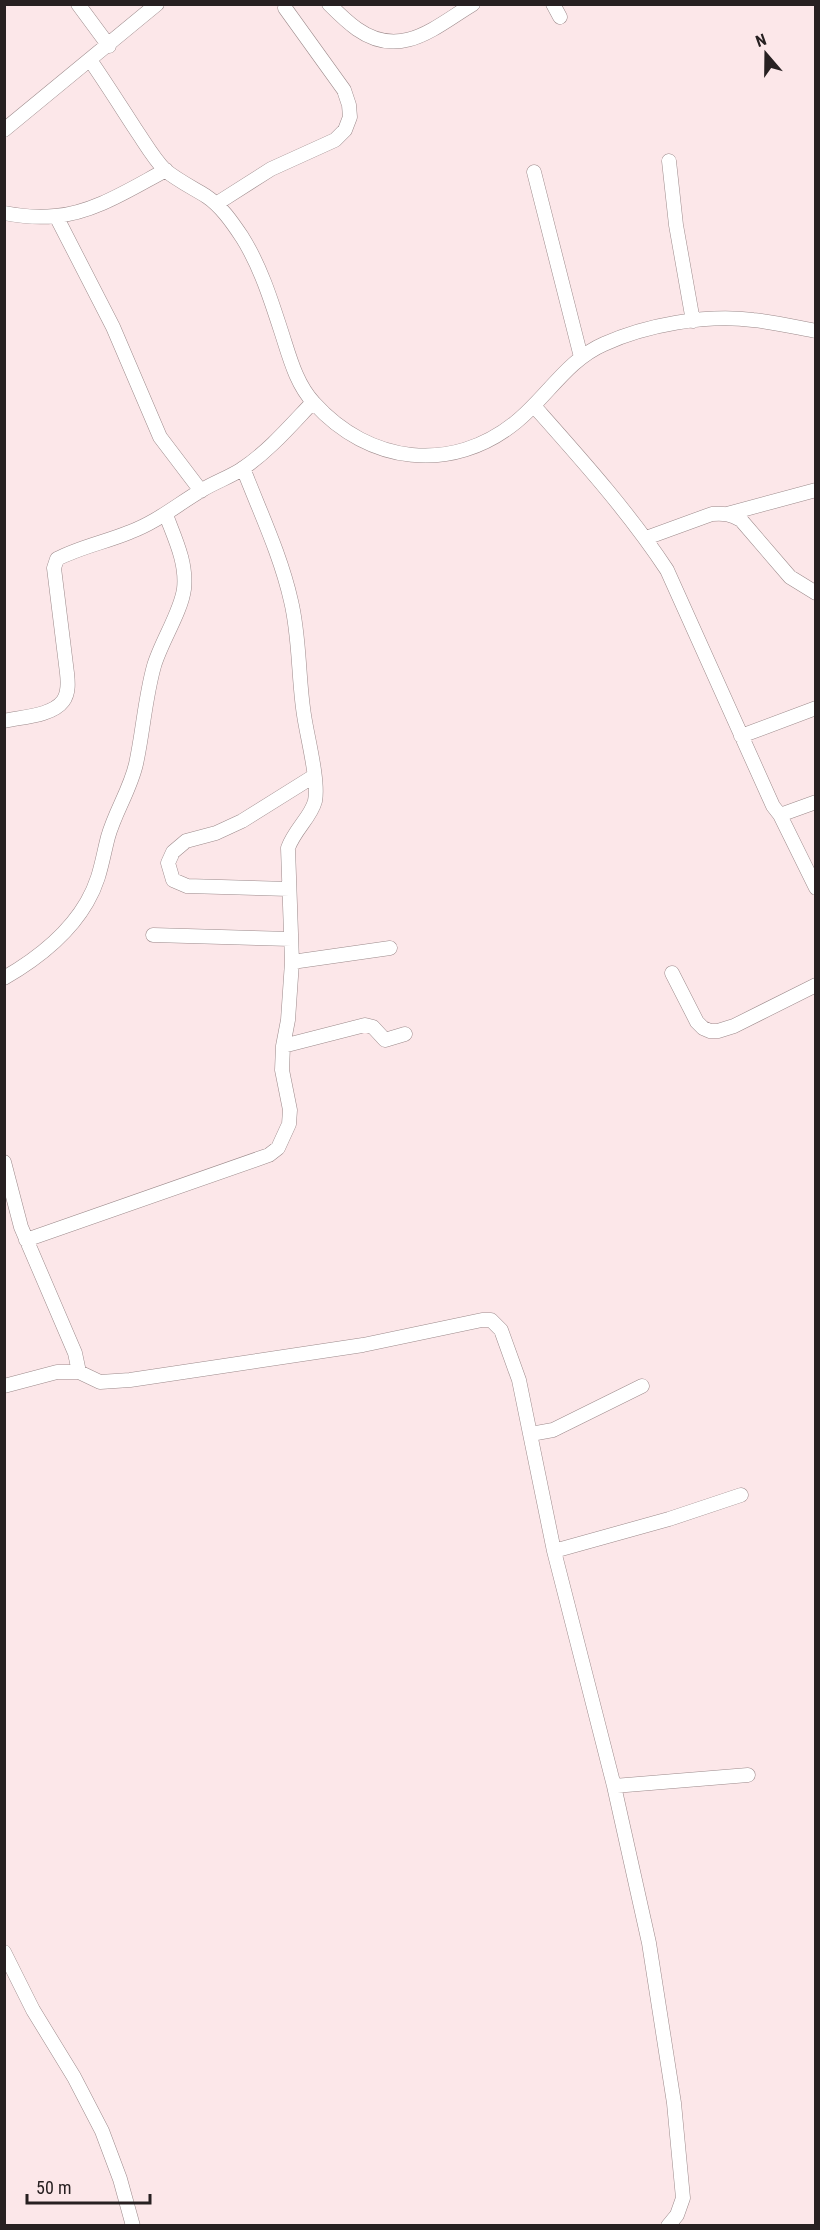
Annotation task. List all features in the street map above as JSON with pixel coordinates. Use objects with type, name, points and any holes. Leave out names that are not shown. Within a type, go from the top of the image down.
[{"type":"street","points":[[78,4],[109,46]]},
{"type":"street","points":[[4,130],[109,46],[157,4]]},
{"type":"street","points":[[329,4],[356,28],[374,39],[388,43],[410,41],[431,31],[473,4]]},
{"type":"street","points":[[216,204],[271,169],[335,140],[345,130],[350,117],[344,90],[287,6]]},
{"type":"street","points":[[90,60],[166,170],[216,204],[242,237],[276,315],[292,364],[313,402],[329,417],[356,436],[391,452],[412,456],[443,456],[468,449],[490,439],[515,423],[534,406],[581,357],[600,345],[627,334],[668,324],[718,319],[751,319],[816,331]]},
{"type":"street","points":[[669,161],[676,225],[693,321]]},
{"type":"street","points":[[4,213],[56,216],[95,205],[166,170]]},
{"type":"street","points":[[534,172],[581,357]]},
{"type":"street","points":[[56,216],[113,327],[160,437],[201,491]]},
{"type":"street","points":[[4,721],[54,709],[64,700],[68,687],[54,568],[57,559],[70,552],[132,532],[166,515],[201,491],[243,468],[282,436],[313,402]]},
{"type":"street","points":[[534,406],[646,538],[667,570],[772,806],[780,815],[816,888]]},
{"type":"street","points":[[26,1240],[269,1155],[278,1148],[289,1124],[290,1110],[282,1070],[292,962],[288,848],[293,833],[310,813],[315,800],[314,776],[303,712],[291,602],[279,560],[243,468]]},
{"type":"street","points":[[646,538],[712,514],[727,514],[816,490]]},
{"type":"street","points":[[727,514],[741,520],[790,577],[816,594]]},
{"type":"street","points":[[4,978],[31,962],[64,932],[87,902],[103,865],[112,824],[127,793],[136,765],[148,688],[159,650],[184,591],[184,572],[179,549],[166,515]]},
{"type":"street","points":[[741,736],[816,708]]},
{"type":"street","points":[[289,889],[187,886],[173,880],[168,863],[173,852],[186,842],[216,833],[242,821],[314,776]]},
{"type":"street","points":[[780,815],[816,802]]},
{"type":"street","points":[[153,935],[291,939]]},
{"type":"street","points":[[292,962],[390,948]]},
{"type":"street","points":[[672,973],[698,1022],[710,1031],[734,1026],[816,985]]},
{"type":"street","points":[[283,1046],[365,1025],[373,1027],[385,1040],[405,1034]]},
{"type":"street","points":[[4,1162],[15,1208],[26,1240],[75,1353],[79,1372]]},
{"type":"street","points":[[4,1386],[57,1372],[79,1372],[100,1382],[130,1380],[363,1345],[491,1320],[496,1323],[505,1339],[519,1380],[554,1551],[614,1786],[648,1943],[674,2103],[684,2198],[677,2215],[668,2226]]},
{"type":"street","points":[[531,1434],[553,1430],[642,1386]]},
{"type":"street","points":[[554,1551],[669,1519],[741,1495]]},
{"type":"street","points":[[614,1786],[748,1775]]},
{"type":"street","points":[[4,1952],[33,2010],[74,2077],[102,2131],[120,2179],[133,2226]]}]
